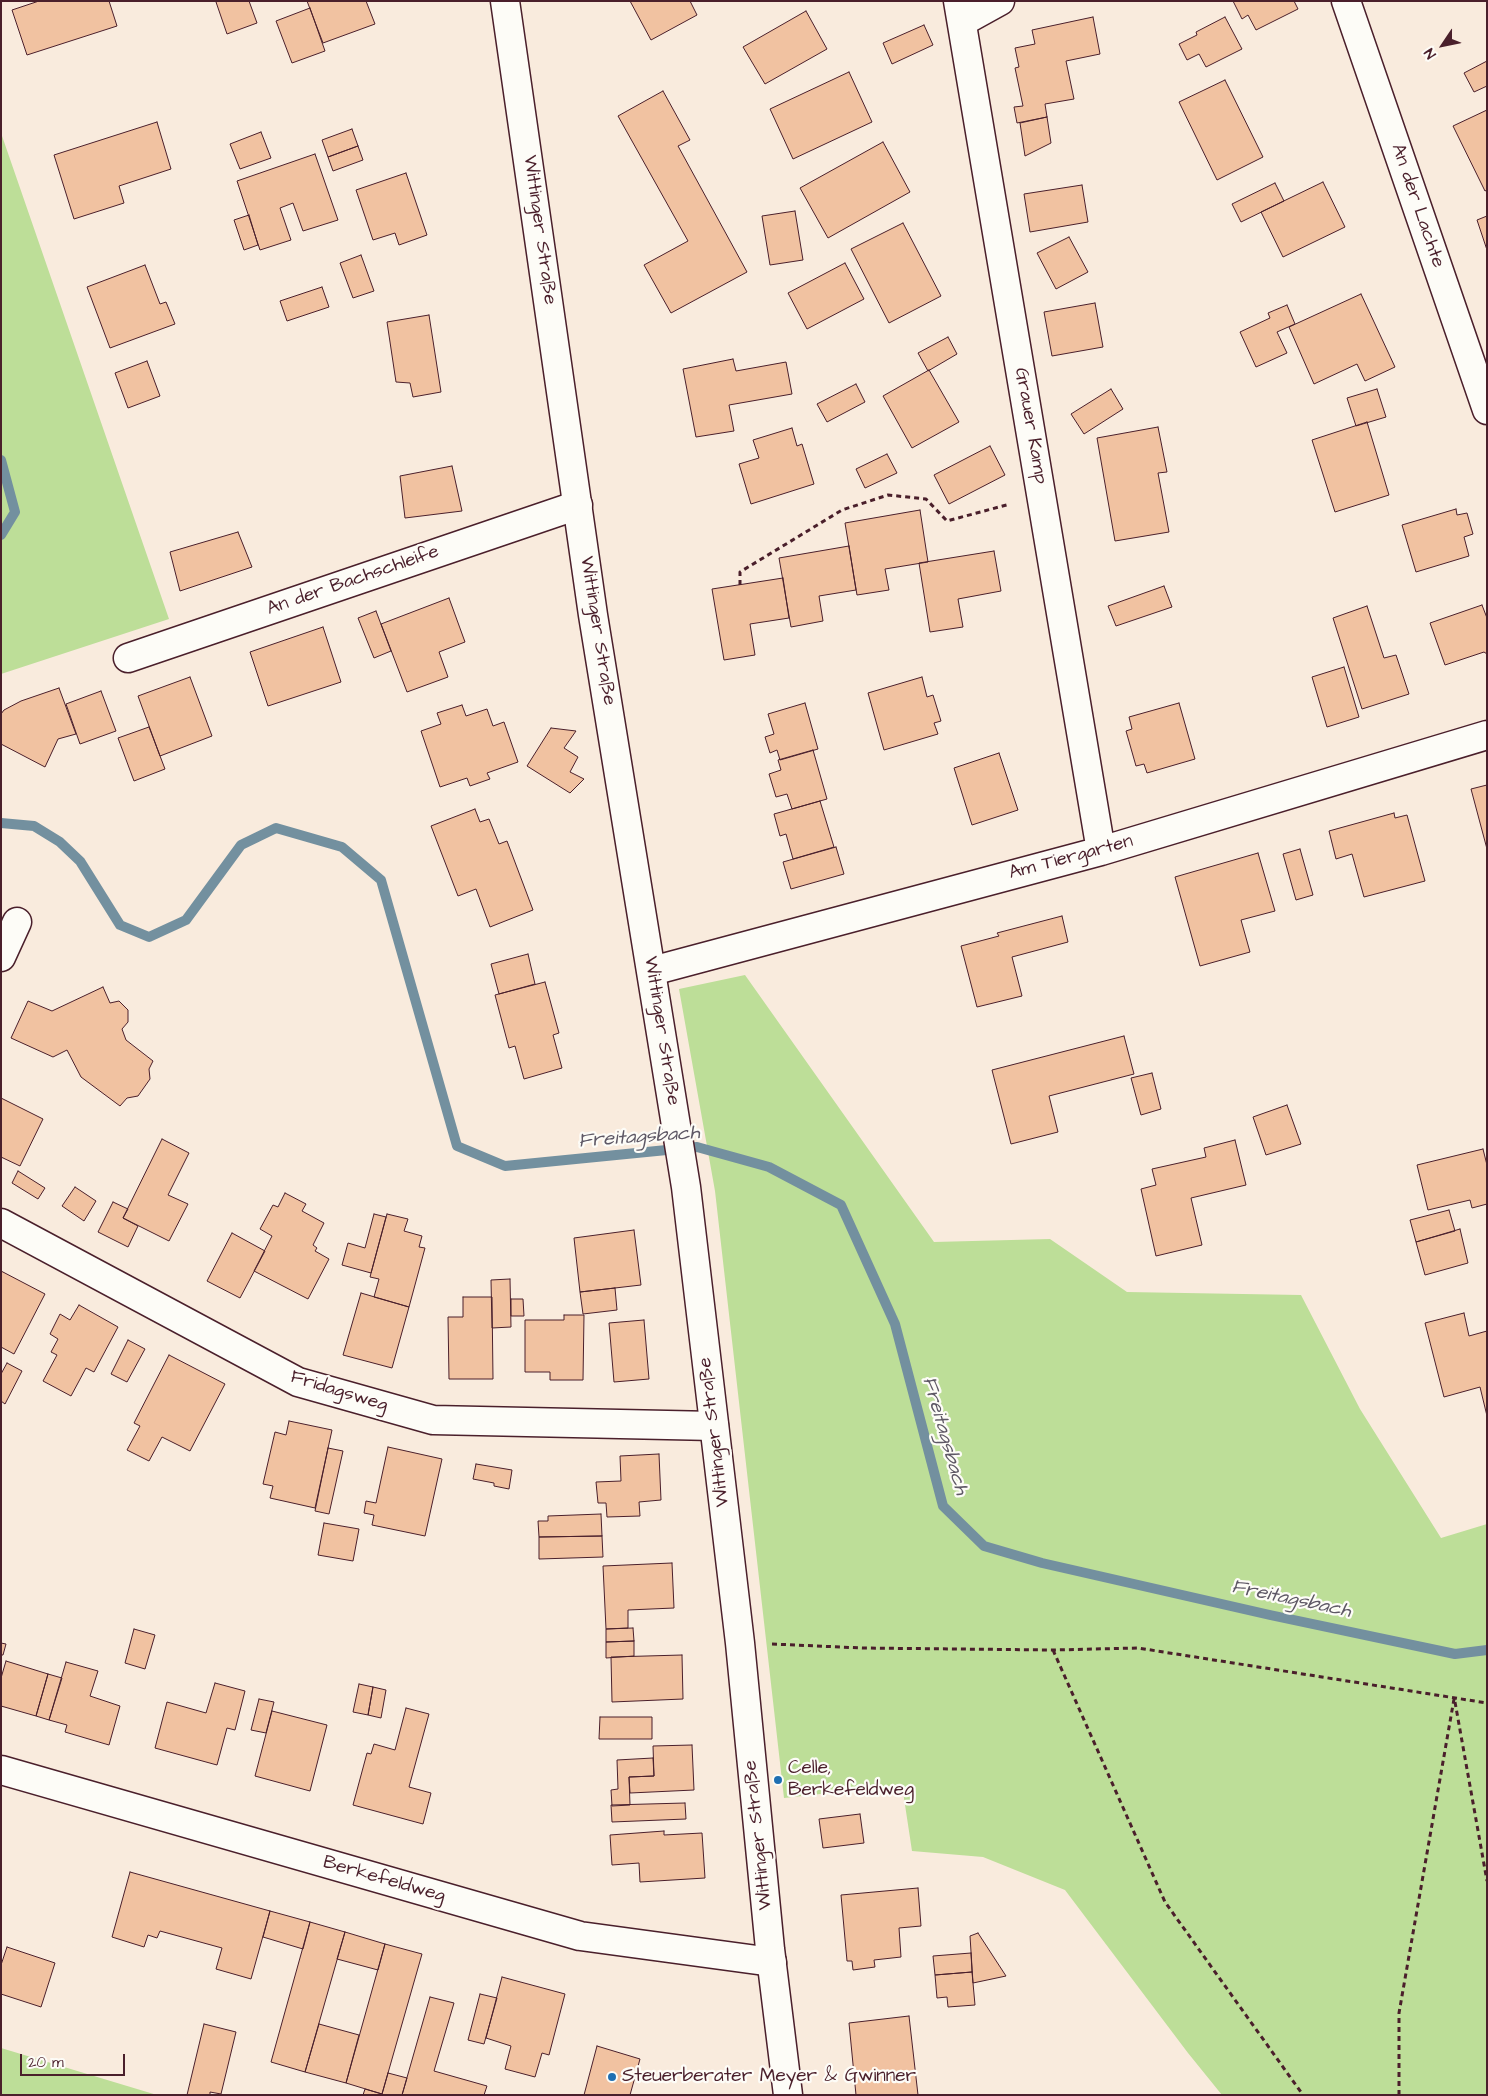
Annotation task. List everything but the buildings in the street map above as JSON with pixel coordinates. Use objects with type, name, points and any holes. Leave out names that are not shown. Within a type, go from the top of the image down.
[{"type":"street","name":"Wittinger Straße","points":[[505,1],[593,615],[686,1187],[740,1643],[772,1962],[788,2095]]},
{"type":"street","points":[[960,11],[1000,1]]},
{"type":"street","name":"An der Lachte","points":[[1346,1],[1487,410]]},
{"type":"street","name":"Grauer Kamp","points":[[960,11],[1102,851]]},
{"type":"street","name":"An der Bachschleife","points":[[128,658],[578,504]]},
{"type":"street","name":"Am Tiergarten","points":[[652,971],[1102,851],[1487,735]]},
{"type":"street","points":[[1,957],[17,922]]},
{"type":"street","name":"Fridagsweg","points":[[1,1223],[298,1382],[433,1420],[714,1426]]},
{"type":"street","name":"Berkefeldweg","points":[[1,1770],[580,1936],[772,1962]]},
{"type":"path","points":[[740,585],[740,572],[842,510],[888,495],[926,499],[946,521],[1042,496]]},
{"type":"path","points":[[740,1643],[862,1648],[1053,1650],[1138,1648],[1487,1703]]},
{"type":"path","points":[[1053,1650],[1165,1902],[1303,2095]]},
{"type":"path","points":[[1454,1699],[1487,1881]]},
{"type":"path","points":[[1400,2095],[1399,2013],[1454,1699]]},
{"type":"green space","points":[[1,133],[169,619],[1,674]]},
{"type":"green space","points":[[745,975],[934,1242],[1050,1239],[1127,1292],[1301,1295],[1360,1409],[1441,1538],[1487,1524],[1487,2095],[1222,2095],[1065,1890],[983,1857],[912,1851],[902,1785],[784,1798],[715,1191],[679,989]]},
{"type":"green space","points":[[1,2048],[157,2095],[1,2095]]},
{"type":"waterway","name":"Freitagsbach","points":[[1,460],[15,512],[1,535]]},
{"type":"waterway","name":"Freitagsbach","points":[[1,823],[34,826],[60,842],[80,861],[120,925],[149,937],[186,920],[241,845],[276,828],[342,847],[381,880],[457,1146],[505,1166],[697,1147],[769,1167],[841,1205],[895,1324],[943,1506],[984,1546],[1042,1563],[1270,1615],[1455,1654],[1487,1650]]},
{"type":"place","name":"Celle, Berkefeldweg","points":[[778,1780]]},
{"type":"place","name":"Steuerberater Meyer & Gwinner","points":[[612,2077]]}]
